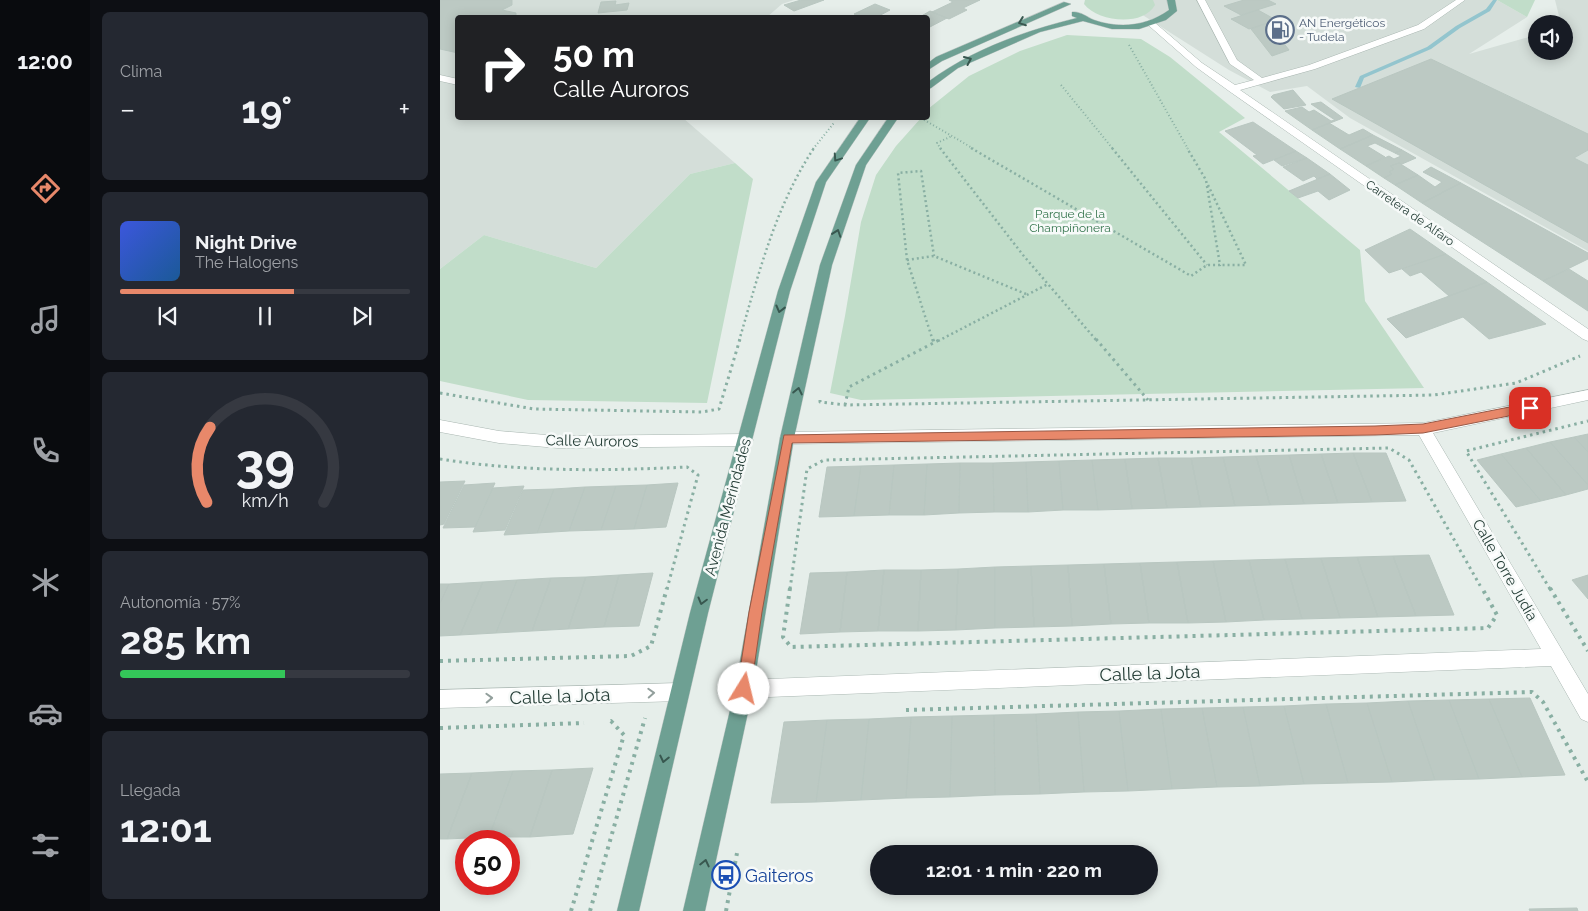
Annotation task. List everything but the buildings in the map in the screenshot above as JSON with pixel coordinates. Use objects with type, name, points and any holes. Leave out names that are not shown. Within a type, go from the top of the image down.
[{"type":"main road","points":[[930,66],[939,58],[1067,2],[1072,12],[1083,19],[1120,27],[1151,24],[1165,18],[1173,11],[1174,3],[1171,0]]},
{"type":"main road","points":[[930,85],[955,66],[1037,30],[1083,19]]},
{"type":"main road","name":"Avenida Merindades","points":[[628,911],[699,613],[784,291],[821,182],[864,120]]},
{"type":"main road","points":[[694,911],[744,689],[788,438],[826,265],[861,165],[892,120]]},
{"type":"street","points":[[1201,0],[1234,62],[1261,81]]},
{"type":"street","points":[[1232,89],[1312,66],[1422,27],[1461,0]]},
{"type":"street","name":"Carretera de Alfaro","points":[[1151,24],[1198,66],[1588,336]]},
{"type":"street","points":[[440,78],[455,81]]},
{"type":"street","points":[[788,438],[1423,429],[1588,395]]},
{"type":"street","name":"Calle Auroros","points":[[440,426],[499,437],[558,442],[746,440]]},
{"type":"street","name":"Calle Torre Judía","points":[[1423,429],[1588,712]]},
{"type":"street","name":"Calle la Jota","points":[[744,689],[1556,657]]},
{"type":"street","name":"Calle la Jota","points":[[440,699],[680,692]]},
{"type":"path","points":[[924,120],[1192,276],[1207,265],[1246,265],[1206,180],[1129,44]]},
{"type":"path","points":[[1061,85],[1207,265]]},
{"type":"path","points":[[440,393],[534,409],[702,412],[719,409],[753,287],[785,196],[810,152],[838,120]]},
{"type":"path","points":[[952,136],[937,143],[1024,255],[1148,400]]},
{"type":"path","points":[[934,256],[922,171],[898,173],[907,260],[934,343]]},
{"type":"path","points":[[1206,180],[1220,265]]},
{"type":"path","points":[[907,260],[934,256],[1027,295]]},
{"type":"path","points":[[845,405],[849,387],[1048,284]]},
{"type":"path","points":[[822,392],[820,402],[845,405],[1434,395],[1516,383],[1581,357],[1579,348]]},
{"type":"path","points":[[1588,421],[1466,452],[1588,651]]},
{"type":"path","points":[[1389,448],[1409,460],[1497,615],[1488,628],[791,647],[783,637],[807,470],[824,460],[1389,448]]},
{"type":"path","points":[[440,459],[520,468],[602,471],[687,467],[698,475],[651,646],[631,656],[440,661]]},
{"type":"path","points":[[900,710],[1532,692],[1543,702],[1588,782]]},
{"type":"path","points":[[440,728],[592,722]]},
{"type":"path","points":[[571,911],[624,735],[611,722],[602,722]]},
{"type":"shaded area","points":[[440,0],[794,0],[782,4],[769,15],[455,15],[455,120],[685,120],[735,163],[690,174],[596,268],[484,235],[440,269]]},
{"type":"shaded area","points":[[1119,0],[1497,0],[1527,17],[1469,54],[1528,37],[1528,60],[1573,60],[1573,15],[1559,15],[1555,0],[1588,0],[1588,251],[1350,118],[1307,86],[1270,92],[1229,70]]},
{"type":"green space","points":[[1085,0],[1153,0],[1155,5],[1141,17],[1120,20],[1099,15],[1084,4]]},
{"type":"green space","points":[[1497,0],[1535,0],[1527,17]]},
{"type":"green space","name":"Parque de la Champiñonera","points":[[1067,35],[1141,39],[1170,57],[1245,118],[1219,132],[1360,250],[1365,301],[1424,388],[861,400],[830,393],[861,222],[876,175],[896,146],[919,120],[930,120],[930,107],[969,76],[1020,51]]},
{"type":"green space","points":[[735,163],[753,179],[707,403],[528,400],[440,381],[440,269],[484,235],[596,268],[690,174]]},
{"type":"waterway","points":[[1358,87],[1362,77],[1429,48],[1458,27],[1488,10],[1495,0]]},
{"type":"place","name":"AN Energéticos - Tudela","points":[[1280,30]]},
{"type":"place","name":"Gaiteros","points":[[726,875]]},
{"type":"route","points":[[744,689],[788,438],[1375,431],[1423,429],[1530,408]]}]
